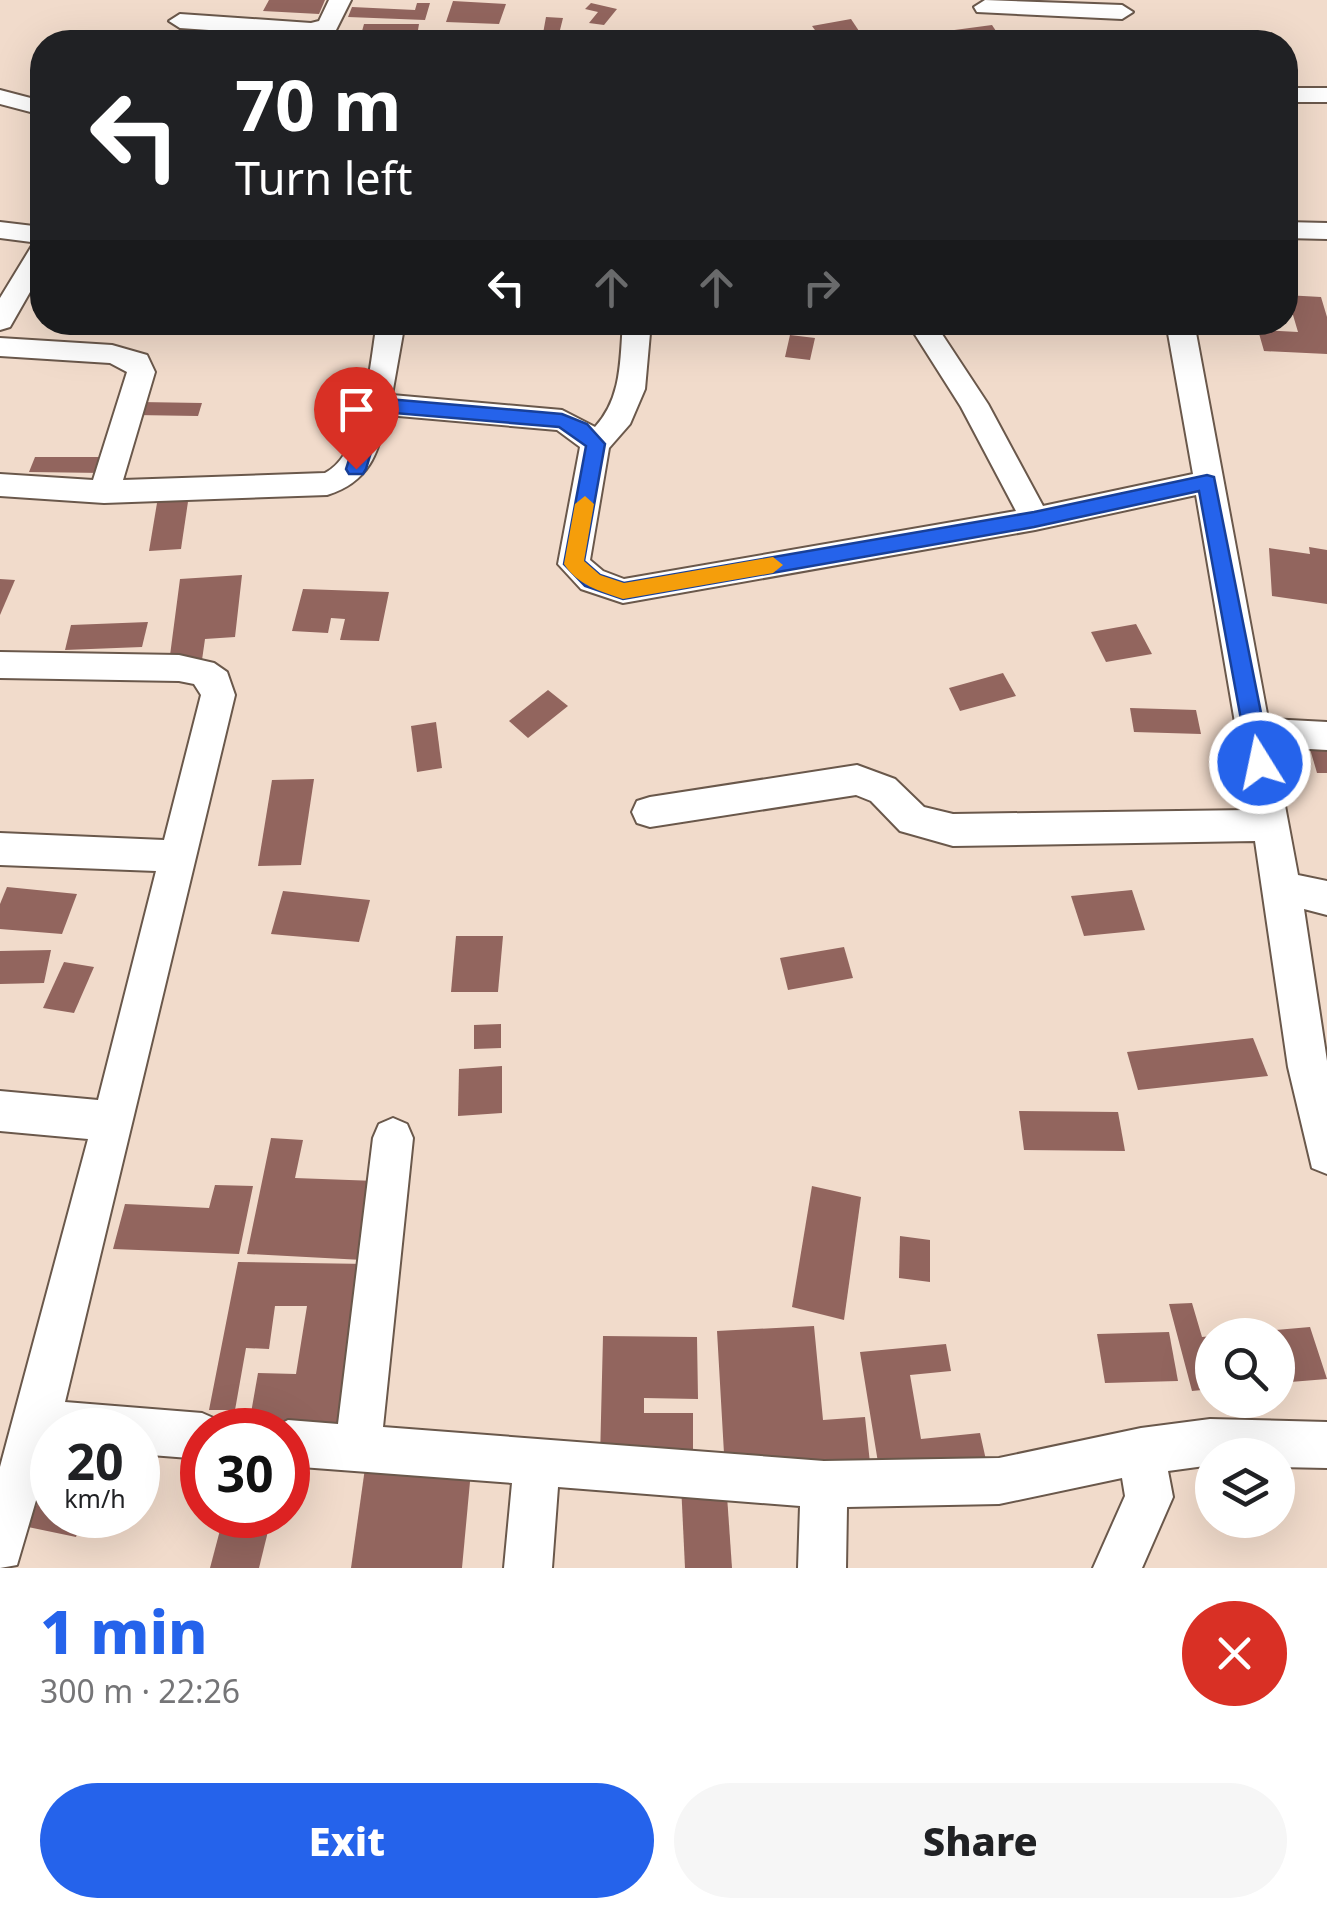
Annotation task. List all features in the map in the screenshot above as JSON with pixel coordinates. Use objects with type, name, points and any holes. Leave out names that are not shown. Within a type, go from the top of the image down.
[{"type":"street","points":[[174,30],[193,0]]},
{"type":"street","points":[[180,21],[314,30],[328,25],[340,0]]},
{"type":"street","points":[[984,7],[1121,6]]},
{"type":"street","points":[[1298,94],[1327,95]]},
{"type":"street","points":[[0,97],[30,105]]},
{"type":"street","points":[[0,230],[30,234]]},
{"type":"street","points":[[1298,230],[1327,231]]},
{"type":"street","points":[[0,321],[30,270]]},
{"type":"street","points":[[0,485],[104,492],[327,484],[343,480],[356,469],[376,404],[389,335]]},
{"type":"street","points":[[636,335],[628,404],[617,426],[596,444],[574,564],[592,580],[623,591],[1034,519],[1207,482]]},
{"type":"street","points":[[929,335],[974,404],[1034,519]]},
{"type":"street","points":[[1182,335],[1318,1068],[1327,1154]]},
{"type":"street","points":[[0,348],[112,354],[130,356],[137,362],[141,372],[104,492]]},
{"type":"street","points":[[376,404],[562,420],[580,429],[596,444]]},
{"type":"street","points":[[0,665],[179,668],[202,672],[215,681],[218,695],[40,1408]]},
{"type":"street","points":[[1254,732],[1327,736]]},
{"type":"street","points":[[650,812],[858,780],[883,790],[913,820],[953,830],[1271,825]]},
{"type":"street","points":[[0,850],[178,856]]},
{"type":"street","points":[[1282,888],[1327,898]]},
{"type":"street","points":[[0,1111],[113,1121]]},
{"type":"street","points":[[358,1449],[393,1138]]},
{"type":"street","points":[[310,1445],[824,1484],[999,1481],[1142,1451],[1210,1442],[1327,1445]]},
{"type":"street","points":[[0,1548],[30,1443]]},
{"type":"street","points":[[1118,1568],[1149,1496],[1142,1451]]},
{"type":"street","points":[[528,1568],[531,1500],[538,1465]]},
{"type":"street","points":[[822,1568],[824,1484]]},
{"type":"building","points":[[269,0],[325,0],[319,14],[263,11]]},
{"type":"building","points":[[453,1],[506,4],[499,24],[446,22]]},
{"type":"building","points":[[417,3],[430,3],[425,20],[348,17],[352,7],[415,10]]},
{"type":"building","points":[[591,3],[617,9],[604,25],[589,23],[598,12],[585,9]]},
{"type":"building","points":[[546,17],[563,18],[560,30],[544,30]]},
{"type":"building","points":[[851,19],[858,30],[815,30],[812,26]]},
{"type":"building","points":[[364,24],[419,24],[418,30],[362,30]]},
{"type":"building","points":[[992,25],[995,30],[954,30]]},
{"type":"building","points":[[1298,296],[1321,297],[1327,317],[1327,354],[1264,351],[1259,335],[1298,335]]},
{"type":"building","points":[[790,335],[815,338],[810,360],[785,357]]},
{"type":"building","points":[[140,402],[202,403],[198,416],[135,415]]},
{"type":"building","points":[[35,457],[108,457],[103,473],[29,472]]},
{"type":"building","points":[[189,495],[181,549],[149,551],[158,497]]},
{"type":"building","points":[[1309,547],[1327,550],[1327,604],[1272,596],[1269,548],[1310,554]]},
{"type":"building","points":[[242,575],[235,637],[205,639],[202,660],[169,663],[180,579]]},
{"type":"building","points":[[0,579],[15,580],[0,615]]},
{"type":"building","points":[[303,589],[389,592],[379,641],[340,640],[345,619],[331,618],[328,633],[292,631]]},
{"type":"building","points":[[148,622],[142,647],[65,650],[71,625]]},
{"type":"building","points":[[1136,624],[1152,654],[1106,662],[1091,632]]},
{"type":"building","points":[[1003,673],[1016,696],[960,711],[949,688]]},
{"type":"building","points":[[548,690],[568,706],[528,738],[509,721]]},
{"type":"building","points":[[1130,708],[1196,710],[1201,734],[1134,732]]},
{"type":"building","points":[[436,722],[442,768],[417,772],[411,726]]},
{"type":"building","points":[[1310,749],[1327,749],[1327,773],[1317,773]]},
{"type":"building","points":[[314,779],[301,865],[258,866],[272,780]]},
{"type":"building","points":[[7,887],[77,894],[62,934],[0,929],[0,904]]},
{"type":"building","points":[[1132,890],[1145,930],[1084,936],[1071,896]]},
{"type":"building","points":[[283,891],[370,900],[359,942],[271,934]]},
{"type":"building","points":[[456,936],[503,936],[498,992],[451,992]]},
{"type":"building","points":[[844,947],[853,978],[788,990],[780,958]]},
{"type":"building","points":[[51,950],[44,983],[0,984],[0,951]]},
{"type":"building","points":[[64,962],[94,967],[74,1013],[43,1008]]},
{"type":"building","points":[[501,1024],[501,1048],[474,1049],[474,1025]]},
{"type":"building","points":[[1253,1038],[1268,1076],[1138,1090],[1127,1052]]},
{"type":"building","points":[[502,1066],[502,1113],[458,1116],[459,1069]]},
{"type":"building","points":[[1019,1111],[1118,1112],[1125,1151],[1024,1150]]},
{"type":"building","points":[[271,1138],[303,1140],[295,1178],[376,1181],[363,1260],[247,1254]]},
{"type":"building","points":[[215,1185],[253,1186],[239,1254],[113,1249],[125,1204],[209,1208]]},
{"type":"building","points":[[812,1186],[861,1197],[844,1320],[792,1307]]},
{"type":"building","points":[[900,1236],[930,1240],[930,1282],[899,1278]]},
{"type":"building","points":[[238,1262],[369,1264],[345,1439],[310,1438],[310,1408],[252,1408],[258,1373],[296,1374],[307,1306],[275,1306],[269,1349],[246,1348],[235,1408],[209,1408]]},
{"type":"building","points":[[1192,1303],[1196,1318],[1195,1391],[1192,1391],[1169,1304]]},
{"type":"building","points":[[814,1326],[823,1420],[865,1417],[870,1463],[725,1471],[717,1331]]},
{"type":"building","points":[[1310,1327],[1327,1379],[1295,1382],[1295,1328]]},
{"type":"building","points":[[1169,1332],[1178,1381],[1105,1383],[1097,1334]]},
{"type":"building","points":[[603,1336],[697,1337],[698,1399],[644,1398],[644,1413],[693,1413],[693,1460],[600,1459]]},
{"type":"building","points":[[946,1344],[951,1371],[910,1375],[921,1439],[980,1433],[988,1469],[881,1481],[860,1352]]},
{"type":"building","points":[[365,1468],[471,1471],[462,1568],[351,1568]]},
{"type":"building","points":[[726,1481],[732,1568],[685,1568],[681,1484]]},
{"type":"building","points":[[218,1538],[266,1538],[259,1568],[210,1568]]},
{"type":"slow traffic","points":[[585,504],[574,564],[592,580],[623,591],[773,565]]},
{"type":"route","points":[[356,469],[376,404],[562,420],[580,429],[596,444],[574,564],[592,580],[623,591],[1034,519],[1207,482],[1260,763]]}]
